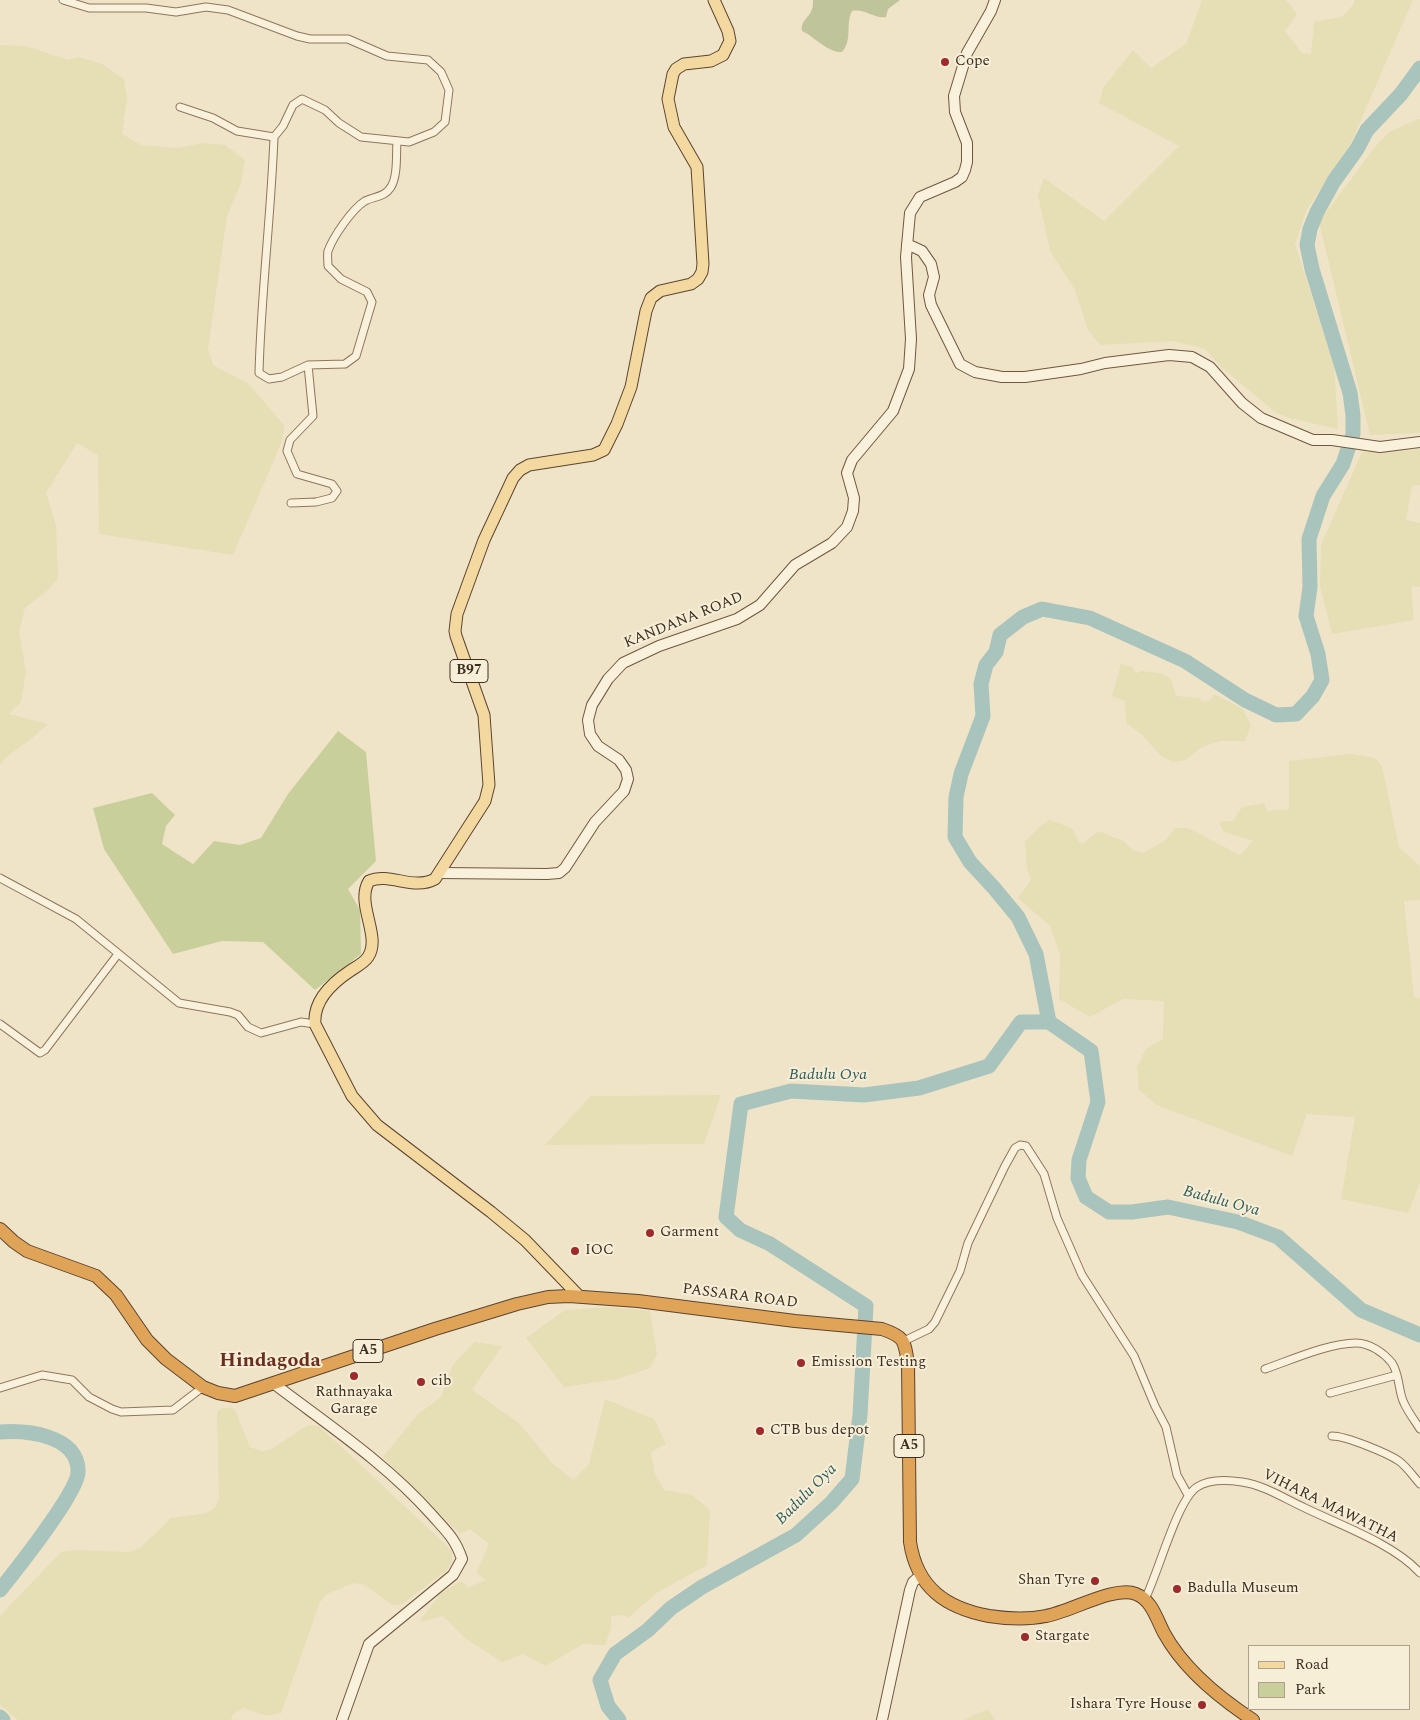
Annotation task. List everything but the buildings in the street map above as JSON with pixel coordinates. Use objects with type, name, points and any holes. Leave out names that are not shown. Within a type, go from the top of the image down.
[{"type":"highway","name":"PASSARA ROAD","points":[[0,1229],[27,1251],[96,1276],[116,1295],[153,1346],[166,1359],[203,1387],[218,1393],[235,1396],[435,1329],[517,1304],[548,1297],[579,1296],[638,1301],[795,1321],[882,1329],[895,1333],[904,1341]]},
{"type":"highway","name":"A5","points":[[904,1341],[908,1363],[909,1531],[911,1551],[921,1575],[934,1592],[953,1606],[970,1612],[1003,1618],[1024,1619],[1046,1616],[1071,1609],[1104,1596],[1122,1592],[1137,1594],[1145,1599]]},
{"type":"highway","points":[[1145,1599],[1168,1640],[1181,1658],[1215,1690],[1254,1720]]},
{"type":"main road","name":"B97","points":[[439,873],[485,801],[489,785],[484,715],[455,631],[457,614],[484,540],[513,478],[520,470],[528,465],[593,455],[604,450],[617,424],[631,387],[646,311],[651,298],[660,291],[691,284],[698,279],[702,272],[704,264],[697,168],[674,127],[668,99],[673,74],[676,69],[684,64],[711,60],[723,54],[730,41],[728,31],[714,0]]},
{"type":"main road","points":[[439,873],[434,879],[420,884],[380,878],[369,881],[364,892],[372,941],[370,953],[363,963],[340,978],[328,990],[317,1008],[315,1024],[352,1096],[377,1125],[525,1240],[579,1296]]},
{"type":"street","points":[[63,0],[89,8],[146,8],[176,12],[206,7],[228,10],[297,36],[310,39],[348,39],[387,56],[428,60],[441,72],[449,90],[445,122],[434,132],[426,136],[409,142],[361,137],[325,110],[302,99],[293,105],[284,126],[274,137],[272,185],[260,327],[259,373],[269,379],[282,377],[308,365],[345,364],[356,356],[372,302],[367,292],[341,279],[328,266],[328,252],[339,230],[357,207],[365,201],[384,195],[392,186],[396,168],[397,141]]},
{"type":"street","points":[[145,0],[146,8]]},
{"type":"street","name":"KANDANA ROAD","points":[[439,873],[547,874],[558,873],[566,868],[595,822],[624,791],[628,779],[626,770],[619,760],[598,746],[590,734],[588,720],[592,705],[608,679],[623,663],[659,646],[737,619],[760,605],[795,565],[832,543],[847,527],[853,511],[854,498],[847,473],[852,460],[893,411],[909,369],[911,339],[906,256],[910,213],[920,197],[956,182],[962,177],[965,170],[967,143],[955,112],[954,96],[967,53],[991,11],[995,0]]},
{"type":"street","points":[[180,107],[213,118],[237,131],[274,137]]},
{"type":"street","points":[[907,244],[922,251],[931,264],[934,277],[929,295],[931,305],[960,364],[975,372],[1002,377],[1025,377],[1081,369],[1105,363],[1169,355],[1192,357],[1210,368],[1242,403],[1261,418],[1313,440],[1332,440],[1369,447],[1420,442]]},
{"type":"street","points":[[291,503],[316,502],[332,498],[337,491],[332,484],[297,474],[287,451],[290,440],[313,416],[308,365]]},
{"type":"street","points":[[0,878],[76,919],[179,1003],[230,1012],[238,1015],[248,1027],[261,1033],[301,1022],[315,1024]]},
{"type":"street","points":[[0,1024],[40,1053],[45,1050],[118,954]]},
{"type":"street","points":[[904,1341],[929,1329],[935,1322],[960,1271],[968,1243],[1004,1166],[1015,1148],[1020,1145],[1026,1146],[1044,1174],[1057,1218],[1082,1275],[1134,1356],[1154,1406],[1166,1427],[1177,1474],[1188,1495],[1145,1599]]},
{"type":"street","points":[[1264,1369],[1334,1346],[1358,1343],[1371,1346],[1381,1352],[1392,1364],[1397,1375],[1404,1403],[1420,1429]]},
{"type":"street","points":[[0,1388],[42,1375],[72,1380],[89,1397],[112,1410],[121,1412],[173,1410],[203,1387]]},
{"type":"street","points":[[1330,1393],[1397,1375]]},
{"type":"street","points":[[273,1384],[372,1457],[414,1495],[456,1542],[462,1559],[453,1575],[369,1644],[342,1720]]},
{"type":"street","points":[[1332,1436],[1346,1438],[1397,1460],[1407,1468],[1420,1484]]},
{"type":"street","name":"VIHARA MAWATHA","points":[[1188,1495],[1198,1486],[1219,1481],[1243,1482],[1265,1489],[1383,1545],[1420,1573]]},
{"type":"street","points":[[882,1720],[910,1590],[913,1582],[921,1575]]},
{"type":"shaded area","points":[[1202,0],[1286,0],[1297,14],[1285,31],[1302,53],[1311,54],[1314,22],[1342,17],[1355,0],[1413,0],[1350,145],[1306,211],[1295,244],[1334,365],[1338,429],[1293,419],[1276,413],[1220,366],[1205,349],[1174,341],[1100,345],[1088,330],[1075,290],[1050,251],[1038,195],[1044,178],[1104,221],[1179,146],[1099,103],[1103,88],[1133,50],[1151,68],[1186,44]]},
{"type":"shaded area","points":[[0,45],[26,46],[68,60],[79,57],[102,64],[124,79],[127,98],[122,134],[141,145],[177,148],[203,143],[225,145],[245,160],[241,183],[227,216],[208,349],[213,365],[249,384],[284,425],[283,439],[233,555],[99,534],[98,455],[77,443],[46,493],[56,525],[58,578],[47,591],[25,608],[19,632],[26,671],[21,702],[9,714],[48,724],[5,758],[0,765]]},
{"type":"shaded area","points":[[1420,119],[1420,433],[1370,435],[1319,222],[1375,147],[1389,132]]},
{"type":"shaded area","points":[[1420,449],[1420,485],[1412,486],[1406,520],[1420,523],[1420,587],[1411,586],[1414,620],[1332,634],[1320,586],[1321,545],[1362,452]]},
{"type":"shaded area","points":[[1121,664],[1132,667],[1136,673],[1142,671],[1160,673],[1171,679],[1176,696],[1199,698],[1203,702],[1211,700],[1214,694],[1243,709],[1251,725],[1245,741],[1220,741],[1202,747],[1186,760],[1173,762],[1161,756],[1142,735],[1126,723],[1125,701],[1112,696]]},
{"type":"shaded area","points":[[1351,754],[1375,758],[1382,766],[1399,847],[1420,866],[1420,900],[1404,901],[1414,997],[1420,998],[1420,1183],[1408,1213],[1341,1199],[1355,1117],[1307,1114],[1292,1156],[1157,1105],[1139,1090],[1137,1067],[1146,1049],[1163,1039],[1164,1001],[1123,999],[1090,1017],[1059,999],[1060,955],[1050,926],[1018,898],[1031,880],[1027,869],[1025,842],[1039,827],[1050,820],[1072,828],[1078,841],[1083,844],[1098,831],[1123,841],[1134,851],[1143,853],[1166,840],[1175,828],[1188,828],[1240,855],[1253,841],[1224,832],[1219,822],[1233,821],[1242,807],[1264,803],[1267,811],[1289,809],[1289,761]]},
{"type":"shaded area","points":[[721,1095],[704,1144],[545,1145],[591,1096]]},
{"type":"shaded area","points":[[611,1307],[650,1311],[657,1354],[650,1368],[618,1379],[564,1387],[526,1338],[565,1310]]},
{"type":"shaded area","points":[[474,1342],[502,1346],[472,1390],[519,1423],[552,1463],[573,1480],[589,1464],[605,1399],[654,1419],[666,1444],[651,1452],[655,1474],[664,1490],[692,1495],[710,1510],[707,1565],[658,1592],[629,1617],[611,1616],[611,1628],[605,1645],[583,1644],[546,1666],[523,1654],[502,1662],[465,1638],[443,1616],[419,1622],[441,1593],[461,1581],[469,1587],[486,1580],[476,1573],[489,1544],[470,1529],[460,1534],[383,1457],[418,1414],[441,1397],[453,1365]]},
{"type":"shaded area","points":[[231,1407],[235,1410],[250,1447],[261,1451],[270,1450],[308,1425],[319,1426],[445,1544],[452,1552],[452,1562],[447,1570],[402,1604],[393,1605],[364,1585],[354,1583],[327,1594],[320,1602],[281,1713],[267,1716],[244,1708],[233,1714],[231,1720],[18,1720],[0,1705],[0,1616],[61,1552],[75,1550],[129,1552],[140,1548],[171,1518],[207,1513],[215,1508],[219,1498],[217,1412],[220,1409]]},
{"type":"shaded area","points":[[988,1709],[995,1720],[964,1720]]},
{"type":"green space","points":[[813,0],[900,0],[888,9],[886,17],[857,10],[852,11],[847,42],[842,52],[837,52],[802,31],[802,24],[811,12]]},
{"type":"green space","points":[[338,731],[366,752],[376,861],[348,889],[360,910],[361,954],[315,990],[263,942],[222,941],[173,954],[104,849],[93,808],[152,793],[175,815],[166,826],[162,844],[193,864],[214,841],[240,845],[261,838],[288,794]]},
{"type":"waterway","points":[[1049,1022],[1036,954],[1018,917],[970,862],[955,837],[956,797],[961,774],[983,716],[981,684],[986,665],[996,652],[1000,635],[1023,617],[1042,609],[1090,618],[1185,661],[1245,700],[1276,715],[1296,714],[1313,696],[1322,680],[1318,654],[1306,616],[1310,587],[1309,539],[1323,496],[1343,464],[1353,434],[1353,415],[1350,393],[1312,269],[1307,245],[1310,229],[1317,212],[1334,181],[1357,149],[1367,130],[1401,94],[1420,68]]},
{"type":"waterway","name":"Badulu Oya","points":[[619,1720],[608,1706],[600,1680],[615,1654],[648,1630],[671,1608],[702,1587],[796,1535],[831,1503],[852,1479],[860,1415],[866,1306],[770,1244],[740,1230],[726,1217],[741,1104],[791,1091],[864,1095],[919,1088],[989,1066],[1021,1022],[1049,1022],[1091,1051],[1098,1102],[1079,1160],[1078,1178],[1086,1197],[1109,1212],[1132,1212],[1168,1207],[1238,1222],[1278,1237],[1361,1310],[1420,1335]]},
{"type":"waterway","points":[[0,1432],[37,1434],[61,1443],[70,1450],[76,1460],[78,1473],[75,1483],[57,1514],[0,1590]]},
{"type":"waterway","points":[[0,1717],[3,1720]]},
{"type":"place","name":"Cope","points":[[945,62]]},
{"type":"place","name":"Garment","points":[[650,1233]]},
{"type":"place","name":"IOC","points":[[575,1251]]},
{"type":"place","name":"Emission Testing","points":[[801,1363]]},
{"type":"place","name":"Rathnayaka Garage","points":[[354,1376]]},
{"type":"place","name":"cib","points":[[421,1382]]},
{"type":"place","name":"CTB bus depot","points":[[760,1431]]},
{"type":"place","name":"Shan Tyre","points":[[1095,1581]]},
{"type":"place","name":"Badulla Museum","points":[[1177,1589]]},
{"type":"place","name":"Stargate","points":[[1025,1637]]},
{"type":"place","name":"Ishara Tyre House","points":[[1202,1705]]},
{"type":"district","name":"Hindagoda","points":[[270,1362]]}]
